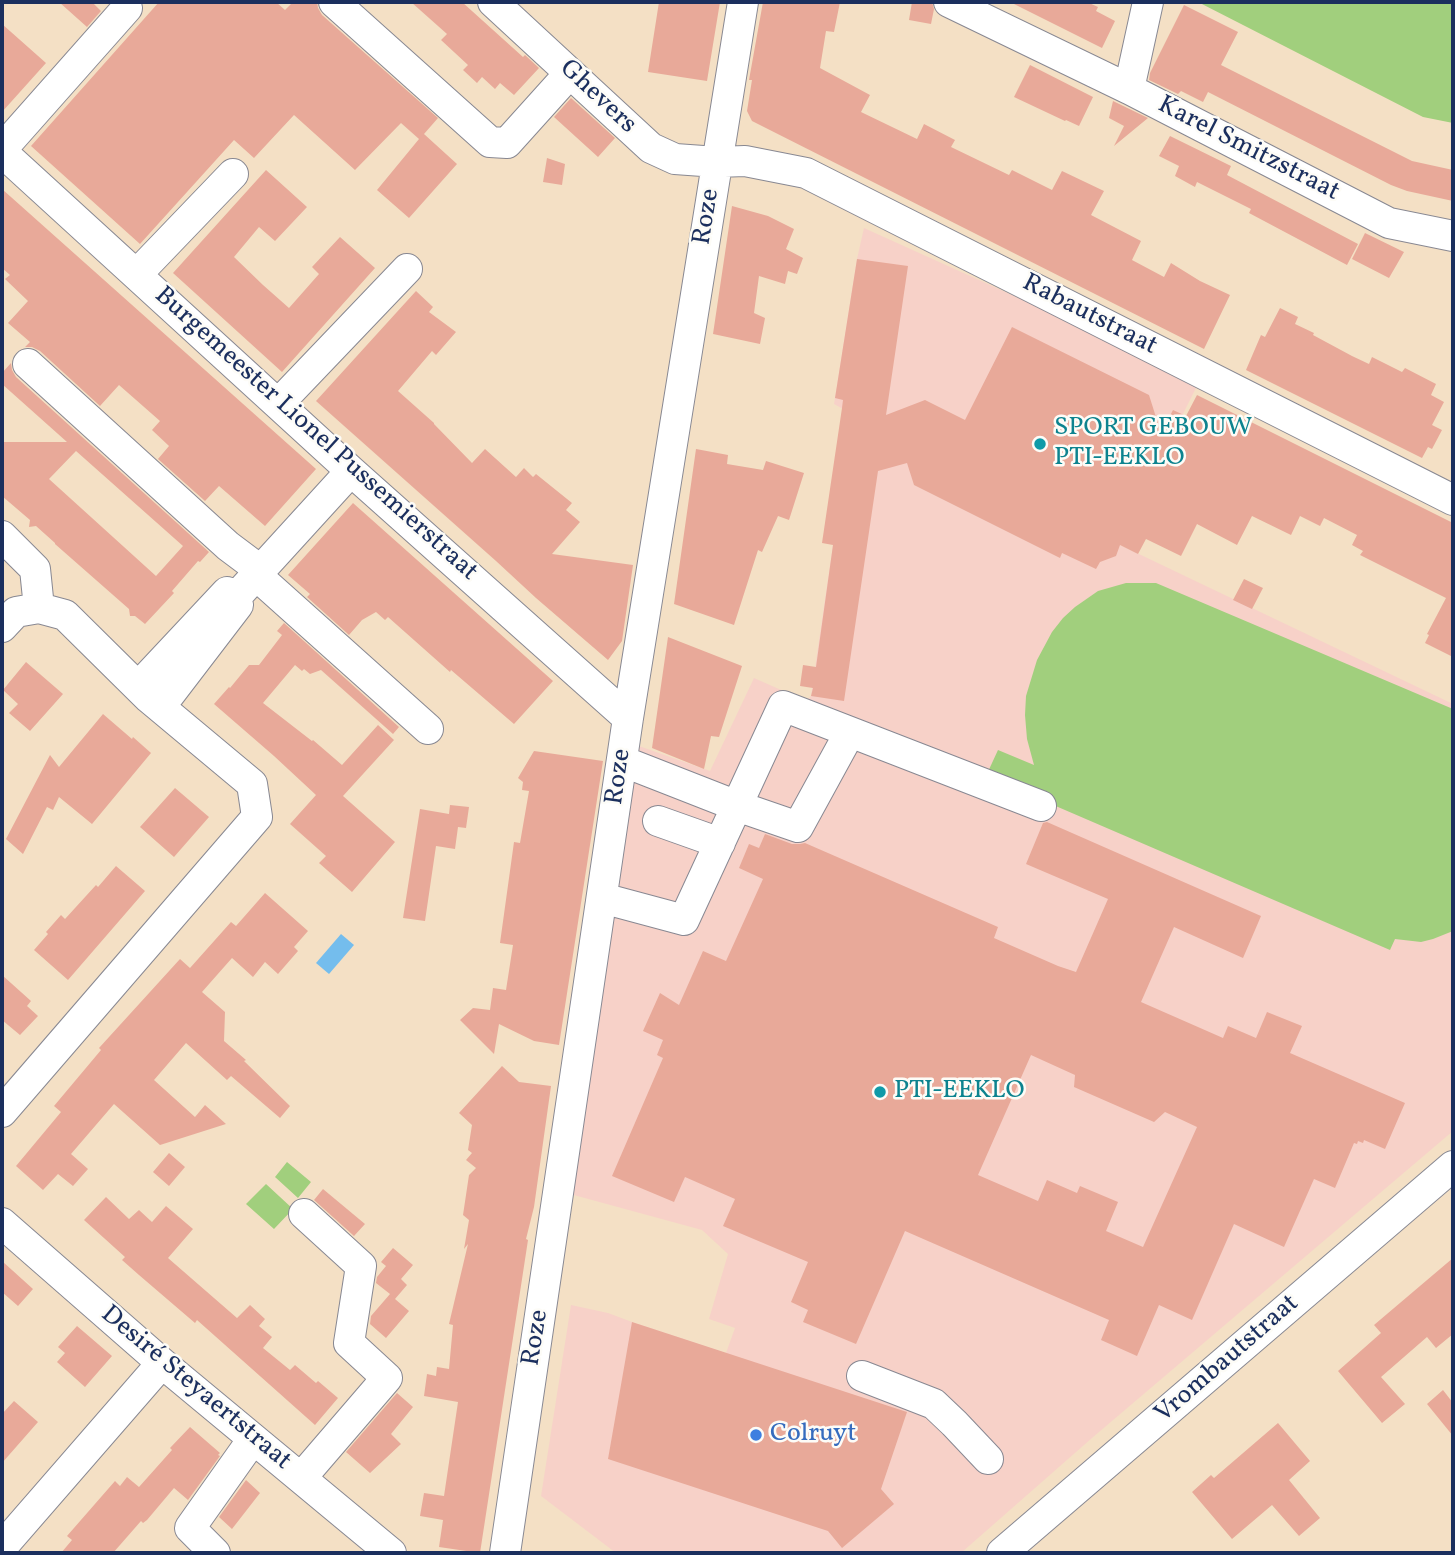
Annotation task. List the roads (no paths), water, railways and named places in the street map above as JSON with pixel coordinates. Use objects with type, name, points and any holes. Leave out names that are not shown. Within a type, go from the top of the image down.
[{"type":"street","points":[[334,2],[491,142],[507,143],[570,73]]},
{"type":"street","name":"Ghevers","points":[[493,2],[651,148],[675,159],[717,162]]},
{"type":"street","name":"Roze","points":[[505,1553],[628,718],[743,2]]},
{"type":"street","points":[[949,2],[1129,89]]},
{"type":"street","name":"Karel Smitzstraat","points":[[1148,2],[1129,89],[1389,223],[1453,236]]},
{"type":"street","points":[[2,150],[127,8]]},
{"type":"street","name":"Burgemeester Lionel Pussemierstraat","points":[[2,150],[351,471],[628,718]]},
{"type":"street","name":"Rabautstraat","points":[[717,162],[745,161],[806,173],[1453,499]]},
{"type":"street","points":[[137,274],[233,174]]},
{"type":"street","points":[[278,404],[407,269]]},
{"type":"street","points":[[28,364],[228,546],[251,580],[428,729]]},
{"type":"street","points":[[149,697],[241,602],[251,580],[351,471]]},
{"type":"street","points":[[2,537],[34,569],[39,608]]},
{"type":"street","points":[[2,627],[16,612],[39,608],[65,615],[149,697],[252,784],[257,817],[2,1112]]},
{"type":"street","points":[[602,898],[684,920],[783,706],[1041,806]]},
{"type":"street","points":[[622,761],[798,827],[849,732]]},
{"type":"street","points":[[658,821],[720,843]]},
{"type":"street","name":"Vrombautstraat","points":[[1002,1553],[1453,1166]]},
{"type":"street","points":[[301,1478],[387,1378],[349,1343],[361,1266],[304,1214]]},
{"type":"street","name":"Desiré Steyaertstraat","points":[[2,1223],[162,1363],[391,1553]]},
{"type":"street","points":[[2,1547],[162,1363]]},
{"type":"street","points":[[862,1376],[934,1404],[988,1459]]},
{"type":"street","points":[[215,1553],[190,1528],[253,1439]]},
{"type":"water","points":[[341,934],[354,945],[329,974],[316,963]]},
{"type":"place","name":"SPORT GEBOUW PTI-EEKLO","points":[[1040,444]]},
{"type":"place","name":"PTI-EEKLO","points":[[880,1092]]},
{"type":"place","name":"Colruyt","points":[[756,1435]]}]
